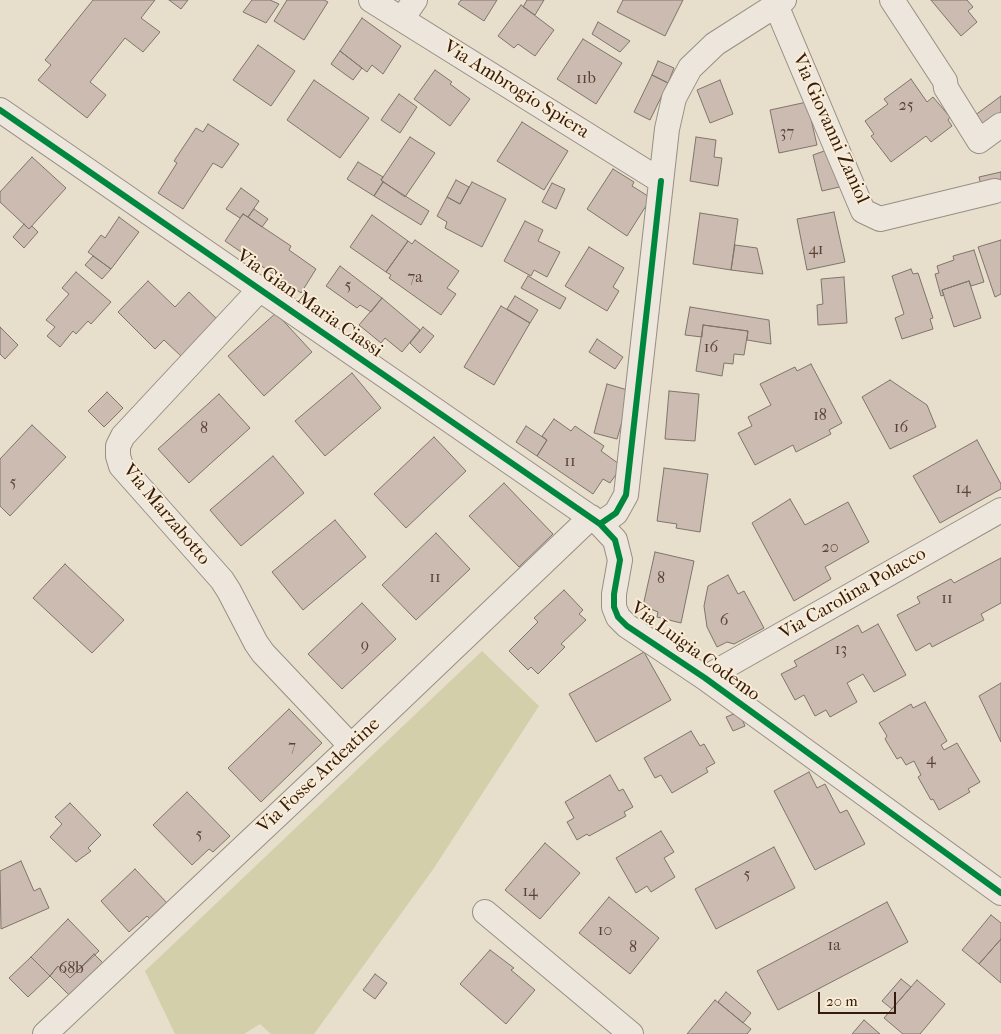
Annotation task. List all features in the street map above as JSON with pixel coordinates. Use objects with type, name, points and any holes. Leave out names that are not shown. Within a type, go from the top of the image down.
[{"type":"street","name":"Via Ambrogio Spiera","points":[[371,0],[661,181]]},
{"type":"street","points":[[402,19],[415,0]]},
{"type":"street","points":[[892,0],[946,80],[946,88],[979,140],[1001,125]]},
{"type":"street","name":"Via Giovanni Zaniol","points":[[661,181],[667,129],[674,98],[690,68],[715,44],[780,3],[863,210],[880,219],[995,191]]},
{"type":"street","name":"Via Gian Maria Ciassi","points":[[0,110],[595,520]]},
{"type":"street","points":[[595,520],[616,513],[626,495],[661,181]]},
{"type":"street","name":"Via Marzabotto","points":[[260,289],[123,436],[118,446],[118,456],[121,466],[222,580],[230,591],[262,653],[351,746]]},
{"type":"street","name":"Via Carolina Polacco","points":[[705,678],[1001,510]]},
{"type":"street","name":"Via Luigia Codemo","points":[[595,520],[615,540],[620,560],[614,594],[614,607],[618,617],[627,626],[705,678],[1001,893]]},
{"type":"street","name":"Via Fosse Ardeatine","points":[[45,1034],[595,520]]},
{"type":"street","points":[[485,912],[631,1034]]},
{"type":"shaded area","points":[[482,651],[539,706],[434,868],[314,1034],[271,1034],[260,1024],[244,1034],[175,1034],[145,971]]},
{"type":"building","points":[[93,0],[155,0],[141,18],[160,32],[143,52],[125,38],[90,82],[106,95],[87,118],[38,80],[51,65],[45,60]]},
{"type":"building","points":[[169,0],[188,0],[181,9]]},
{"type":"building","points":[[252,0],[270,0],[279,4],[266,23],[243,12]]},
{"type":"building","points":[[287,0],[324,0],[328,2],[304,40],[274,21]]},
{"type":"building","points":[[461,0],[497,0],[484,21],[458,4]]},
{"type":"building","points":[[527,0],[544,0],[535,15],[523,7]]},
{"type":"building","points":[[623,0],[683,0],[665,36],[617,12]]},
{"type":"building","points":[[931,0],[967,0],[973,7],[968,11],[977,22],[961,36]]},
{"type":"building","points":[[521,5],[554,30],[535,56],[518,44],[514,48],[498,36]]},
{"type":"building","points":[[362,18],[401,46],[383,74],[372,65],[367,72],[340,51]]},
{"type":"building","points":[[598,22],[630,41],[620,52],[592,34]]},
{"type":"building","points":[[583,39],[622,63],[596,104],[557,79]]},
{"type":"building","points":[[258,45],[295,71],[271,106],[233,80]]},
{"type":"building","points":[[340,51],[362,68],[353,80],[331,64]]},
{"type":"building","points":[[658,61],[674,68],[668,83],[652,75]]},
{"type":"building","points":[[435,70],[452,82],[450,84],[470,99],[450,126],[414,99]]},
{"type":"building","points":[[652,75],[668,83],[650,120],[634,112]]},
{"type":"building","points":[[911,79],[927,102],[933,97],[950,117],[948,120],[952,126],[931,142],[926,136],[891,162],[871,136],[874,134],[865,121],[888,104],[884,99]]},
{"type":"building","points":[[314,80],[369,118],[340,158],[287,120]]},
{"type":"building","points":[[720,80],[733,114],[710,123],[697,90]]},
{"type":"building","points":[[399,94],[417,107],[400,133],[381,120]]},
{"type":"building","points":[[1001,96],[1001,121],[985,133],[974,116]]},
{"type":"building","points":[[807,102],[817,145],[779,153],[770,110]]},
{"type":"building","points":[[522,122],[568,151],[544,190],[497,161]]},
{"type":"building","points":[[208,124],[239,144],[222,168],[213,163],[183,209],[158,193],[177,163],[174,161],[196,128],[203,132]]},
{"type":"building","points":[[410,137],[435,153],[405,197],[381,180]]},
{"type":"building","points":[[696,137],[716,140],[714,157],[722,158],[718,186],[690,181]]},
{"type":"building","points":[[827,150],[848,185],[822,191],[813,155]]},
{"type":"building","points":[[32,157],[66,188],[29,229],[0,202],[0,192]]},
{"type":"building","points":[[358,162],[383,177],[381,180],[383,182],[374,196],[347,179]]},
{"type":"building","points":[[613,169],[634,182],[632,186],[651,198],[627,236],[587,209]]},
{"type":"building","points":[[1001,172],[1001,185],[982,189],[979,177]]},
{"type":"building","points":[[456,180],[469,187],[460,204],[447,197]]},
{"type":"building","points":[[383,182],[429,211],[421,225],[374,196]]},
{"type":"building","points":[[472,182],[506,199],[482,247],[445,228],[447,222],[437,216],[447,197],[460,204]]},
{"type":"building","points":[[552,183],[565,189],[556,209],[542,202]]},
{"type":"building","points":[[241,188],[259,201],[248,217],[243,214],[240,218],[226,209]]},
{"type":"building","points":[[254,209],[268,219],[262,227],[248,217]]},
{"type":"building","points":[[834,212],[845,262],[807,270],[797,219]]},
{"type":"building","points":[[700,213],[738,219],[731,270],[693,264]]},
{"type":"building","points":[[243,214],[291,246],[289,250],[316,269],[301,293],[225,241]]},
{"type":"building","points":[[372,215],[408,241],[386,272],[350,247]]},
{"type":"building","points":[[119,217],[139,232],[111,269],[88,252],[101,235],[105,238]]},
{"type":"building","points":[[525,221],[543,230],[538,241],[560,252],[547,277],[534,270],[531,276],[504,261]]},
{"type":"building","points":[[24,224],[29,229],[32,226],[38,232],[24,248],[13,237]]},
{"type":"building","points":[[415,240],[459,271],[447,288],[456,294],[441,315],[389,278],[391,275],[386,272],[408,241],[412,244]]},
{"type":"building","points":[[1001,240],[1001,294],[995,297],[978,247]]},
{"type":"building","points":[[735,245],[757,248],[763,274],[731,270]]},
{"type":"building","points":[[589,247],[624,268],[613,287],[619,291],[607,311],[565,286]]},
{"type":"building","points":[[974,250],[984,282],[971,286],[969,281],[942,290],[944,295],[941,296],[935,274],[939,273],[937,266],[954,260],[953,256]]},
{"type":"building","points":[[93,256],[111,269],[102,279],[85,265]]},
{"type":"building","points":[[340,266],[382,298],[371,312],[360,305],[357,308],[326,286]]},
{"type":"building","points":[[911,269],[913,274],[918,273],[933,318],[930,319],[933,329],[902,339],[895,318],[904,314],[892,276]]},
{"type":"building","points":[[76,272],[111,302],[91,324],[88,321],[76,334],[73,331],[60,347],[47,336],[55,327],[46,320],[69,294],[62,288]]},
{"type":"building","points":[[528,276],[566,298],[560,309],[521,288]]},
{"type":"building","points":[[844,277],[847,323],[818,325],[817,305],[823,304],[821,279]]},
{"type":"building","points":[[148,281],[175,307],[189,292],[218,320],[182,357],[164,340],[155,349],[118,312]]},
{"type":"building","points":[[969,281],[981,318],[954,327],[942,290]]},
{"type":"building","points":[[515,296],[538,310],[530,323],[507,309]]},
{"type":"building","points":[[382,298],[420,330],[402,352],[385,338],[381,343],[359,325]]},
{"type":"building","points":[[501,306],[530,323],[494,385],[464,367]]},
{"type":"building","points":[[690,307],[769,320],[771,344],[747,340],[748,331],[703,325],[702,337],[685,335]]},
{"type":"building","points":[[276,313],[312,352],[264,396],[228,356]]},
{"type":"building","points":[[703,325],[748,331],[744,355],[734,354],[733,364],[724,363],[722,376],[696,371]]},
{"type":"building","points":[[0,327],[18,345],[5,359],[0,354]]},
{"type":"building","points":[[423,327],[434,336],[420,353],[410,343]]},
{"type":"building","points":[[597,339],[623,357],[615,369],[589,352]]},
{"type":"building","points":[[811,364],[842,423],[829,430],[831,434],[796,452],[793,445],[755,465],[738,433],[752,426],[748,417],[771,405],[760,384],[795,367],[797,371]]},
{"type":"building","points":[[352,373],[381,408],[325,456],[295,421]]},
{"type":"building","points":[[890,380],[927,405],[936,427],[890,449],[862,397]]},
{"type":"building","points":[[607,384],[631,391],[617,439],[594,433]]},
{"type":"building","points":[[669,391],[699,394],[695,441],[665,439]]},
{"type":"building","points":[[107,392],[123,408],[104,427],[88,411]]},
{"type":"building","points":[[219,394],[250,428],[189,483],[158,449]]},
{"type":"building","points":[[554,419],[571,431],[575,426],[604,446],[601,451],[622,466],[610,483],[603,479],[593,494],[537,456],[547,440],[542,436]]},
{"type":"building","points":[[32,425],[66,457],[10,516],[0,506],[0,459]]},
{"type":"building","points":[[526,426],[547,440],[537,456],[516,442]]},
{"type":"building","points":[[434,437],[466,471],[406,528],[374,494]]},
{"type":"building","points":[[977,440],[1001,484],[1001,489],[940,523],[913,476]]},
{"type":"building","points":[[273,456],[304,493],[241,546],[210,510]]},
{"type":"building","points":[[664,468],[708,474],[700,532],[676,528],[677,524],[657,521]]},
{"type":"building","points":[[504,483],[553,534],[519,567],[469,516]]},
{"type":"building","points":[[790,499],[805,525],[848,502],[869,542],[825,567],[831,579],[794,601],[752,523]]},
{"type":"building","points":[[335,520],[366,557],[303,610],[272,572]]},
{"type":"building","points":[[436,533],[470,569],[416,620],[382,585]]},
{"type":"building","points":[[655,552],[694,561],[681,623],[657,617],[658,612],[643,606]]},
{"type":"building","points":[[1001,558],[1001,603],[981,614],[984,620],[932,647],[930,643],[916,651],[897,615],[920,603],[917,597],[951,579],[954,583]]},
{"type":"building","points":[[65,564],[124,620],[92,653],[33,598]]},
{"type":"building","points":[[728,575],[738,594],[744,591],[764,628],[734,644],[727,642],[717,647],[707,627],[704,606],[708,586]]},
{"type":"building","points":[[564,590],[583,610],[579,614],[586,620],[561,644],[565,647],[538,674],[531,667],[528,670],[509,651],[538,622],[534,618]]},
{"type":"building","points":[[362,603],[396,639],[342,689],[308,654]]},
{"type":"building","points":[[878,624],[906,675],[874,692],[863,674],[847,683],[857,702],[830,717],[826,710],[815,716],[804,695],[795,700],[781,674],[797,666],[794,661],[858,625],[862,633]]},
{"type":"building","points":[[644,652],[671,700],[596,742],[569,694]]},
{"type":"building","points":[[1001,683],[1001,742],[979,696]]},
{"type":"building","points":[[925,702],[947,741],[941,745],[944,750],[957,743],[980,782],[968,789],[970,792],[939,810],[918,777],[921,775],[914,761],[906,765],[901,757],[897,759],[885,739],[887,736],[879,723],[911,704],[913,708]]},
{"type":"building","points":[[289,709],[322,743],[261,802],[228,768]]},
{"type":"building","points":[[739,712],[745,726],[733,731],[726,717]]},
{"type":"building","points":[[691,731],[700,746],[704,744],[715,763],[706,768],[708,772],[672,793],[661,775],[655,778],[644,758]]},
{"type":"building","points":[[809,772],[817,788],[825,784],[840,813],[847,810],[865,844],[815,870],[774,791]]},
{"type":"building","points":[[610,775],[619,791],[623,789],[633,807],[624,812],[626,816],[589,836],[587,834],[577,840],[567,822],[574,818],[565,802]]},
{"type":"building","points":[[187,792],[230,836],[213,852],[209,849],[192,865],[153,825]]},
{"type":"building","points":[[70,803],[101,835],[88,848],[91,851],[76,862],[50,837],[62,824],[55,817]]},
{"type":"building","points":[[661,831],[674,852],[664,858],[675,877],[651,892],[647,886],[636,893],[616,858]]},
{"type":"building","points":[[545,843],[580,873],[540,919],[505,890]]},
{"type":"building","points":[[774,847],[795,888],[716,929],[695,889]]},
{"type":"building","points":[[21,861],[34,891],[40,888],[49,908],[1,929],[0,871]]},
{"type":"building","points":[[135,869],[168,904],[151,920],[147,916],[129,932],[101,901]]},
{"type":"building","points":[[609,897],[659,938],[630,974],[579,933]]},
{"type":"building","points":[[887,902],[908,942],[778,1010],[757,971]]},
{"type":"building","points":[[991,915],[1001,923],[1001,939],[979,964],[962,950]]},
{"type":"building","points":[[68,919],[99,951],[70,978],[58,966],[50,976],[31,957]]},
{"type":"building","points":[[1001,939],[1001,983],[979,964]]},
{"type":"building","points":[[490,950],[514,968],[511,970],[535,990],[506,1024],[460,984]]},
{"type":"building","points":[[94,954],[105,965],[72,998],[50,976],[58,966],[70,978]]},
{"type":"building","points":[[31,957],[50,976],[28,997],[9,978]]},
{"type":"building","points":[[375,974],[387,983],[375,999],[363,990]]},
{"type":"building","points":[[901,979],[911,987],[892,1009],[882,1001]]},
{"type":"building","points":[[917,980],[945,1004],[920,1034],[903,1034],[884,1018]]},
{"type":"building","points":[[726,992],[751,1013],[743,1023],[718,1002]]},
{"type":"building","points":[[715,1000],[751,1029],[747,1034],[687,1034]]},
{"type":"building","points":[[864,1020],[880,1034],[852,1034]]},
{"type":"cycle path","points":[[0,110],[600,524],[615,540],[620,560],[614,594],[614,607],[618,617],[627,626],[705,678],[1001,893]]},
{"type":"cycle path","points":[[600,524],[616,513],[626,495],[661,181]]}]
